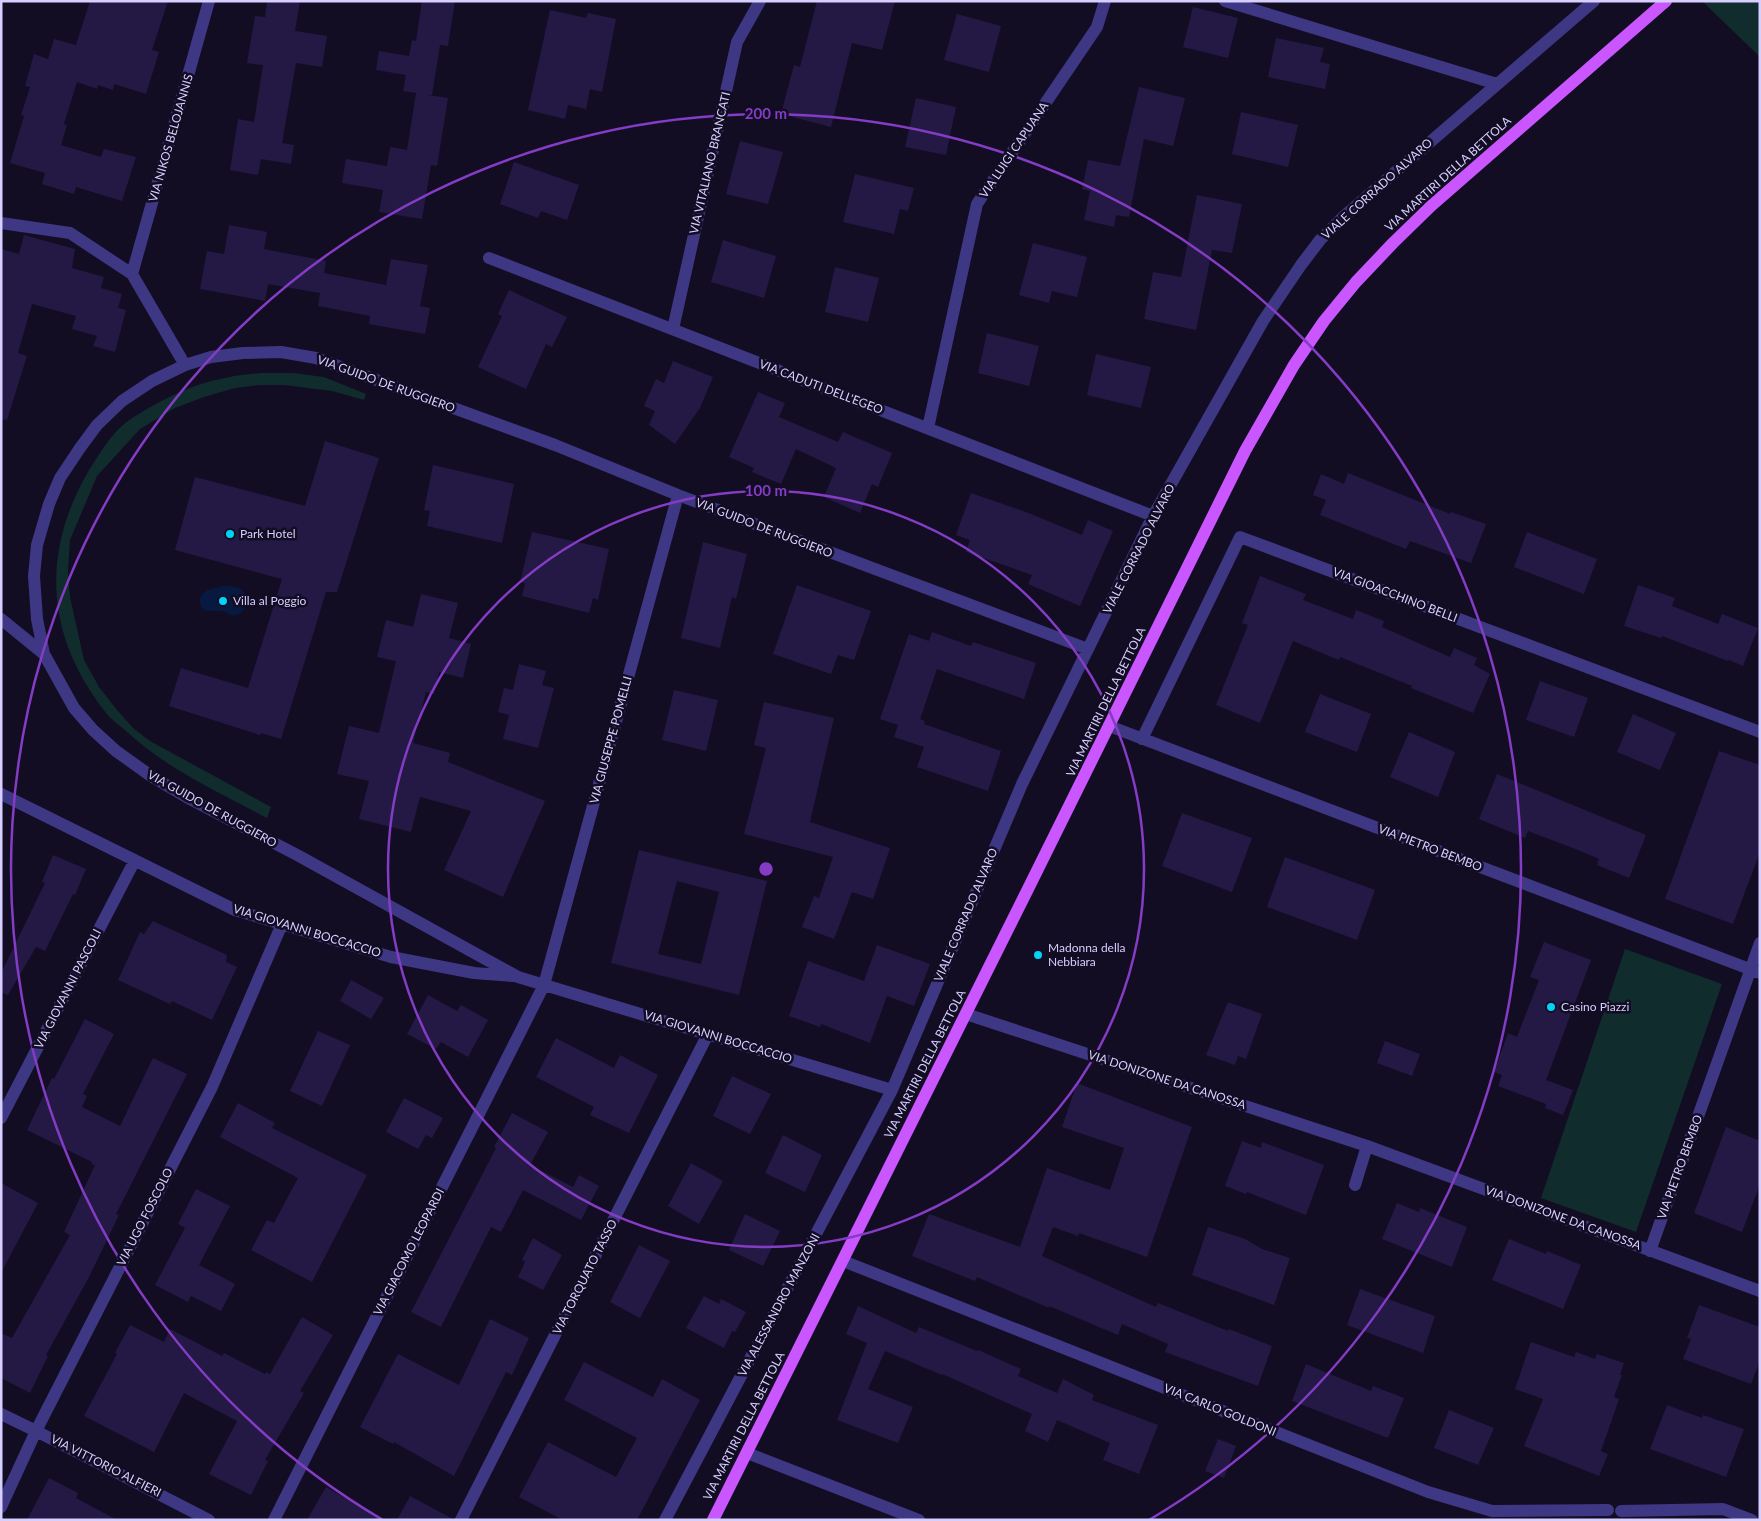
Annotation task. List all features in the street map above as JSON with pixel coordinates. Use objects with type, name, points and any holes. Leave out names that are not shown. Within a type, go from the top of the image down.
[{"type":"main road","name":"VIA MARTIRI DELLA BETTOLA","points":[[713,1520],[1245,451],[1294,365],[1324,321],[1356,282],[1431,206],[1666,1]]},
{"type":"street","name":"VIA NIKOS BELOJANNIS","points":[[132,274],[209,1]]},
{"type":"street","name":"VIA VITALIANO BRANCATI","points":[[673,329],[737,42],[760,1]]},
{"type":"street","name":"VIA LUIGI CAPUANA","points":[[928,428],[977,204],[1097,27],[1105,1]]},
{"type":"street","points":[[1224,1],[1497,84]]},
{"type":"street","name":"VIALE CORRADO ALVARO","points":[[892,1090],[1022,784],[1153,516],[1263,321],[1301,264],[1320,240],[1343,217],[1594,1]]},
{"type":"street","points":[[1,223],[70,233],[132,274],[185,365]]},
{"type":"street","name":"VIA CADUTI DELL'EGEO","points":[[489,258],[1153,516]]},
{"type":"street","name":"VIA GUIDO DE RUGGIERO","points":[[544,985],[518,977],[299,856],[190,799],[116,752],[92,730],[74,708],[44,654],[37,619],[34,576],[37,545],[49,504],[60,478],[97,425],[122,401],[152,381],[185,365],[211,357],[243,352],[281,352],[316,358],[554,446],[678,495],[1088,649]]},
{"type":"street","name":"VIA GIUSEPPE POMELLI","points":[[544,985],[678,495]]},
{"type":"street","name":"VIA GIOACCHINO BELLI","points":[[1142,739],[1240,537],[1760,732]]},
{"type":"street","points":[[1,619],[44,654]]},
{"type":"street","name":"VIA PIETRO BEMBO","points":[[1109,726],[1755,971]]},
{"type":"street","name":"VIA GIOVANNI BOCCACCIO","points":[[1,794],[235,910],[391,957],[474,973],[518,977]]},
{"type":"street","name":"VIA GIOVANNI PASCOLI","points":[[1,1118],[135,860]]},
{"type":"street","name":"VIA UGO FOSCOLO","points":[[1,1507],[36,1431],[212,1086],[282,924]]},
{"type":"street","name":"VIA PIETRO BEMBO","points":[[1650,1250],[1755,971],[1760,943]]},
{"type":"street","name":"VIA GIOVANNI BOCCACCIO","points":[[544,985],[892,1090]]},
{"type":"street","name":"VIA GIACOMO LEOPARDI","points":[[274,1520],[544,985]]},
{"type":"street","name":"VIA DONIZONE DA CANOSSA","points":[[966,1014],[1367,1146],[1760,1291]]},
{"type":"street","name":"VIA TORQUATO TASSO","points":[[462,1520],[708,1034]]},
{"type":"street","name":"VIA ALESSANDRO MANZONI","points":[[665,1520],[892,1090]]},
{"type":"street","points":[[1355,1185],[1367,1146]]},
{"type":"street","name":"VIA CARLO GOLDONI","points":[[843,1261],[1428,1492],[1492,1511],[1608,1510]]},
{"type":"street","name":"VIA VITTORIO ALFIERI","points":[[1,1414],[210,1520]]},
{"type":"street","points":[[746,1453],[919,1520]]},
{"type":"street","points":[[1621,1512],[1723,1509],[1752,1520]]},
{"type":"green space","points":[[1702,1],[1760,1],[1760,57]]},
{"type":"green space","points":[[263,373],[293,373],[324,377],[366,394],[364,400],[332,391],[284,385],[259,385],[235,388],[175,408],[140,429],[97,476],[70,540],[68,571],[70,597],[84,660],[99,687],[117,710],[133,728],[150,741],[271,807],[267,818],[212,789],[158,757],[108,716],[86,684],[71,655],[61,625],[57,594],[57,564],[63,533],[73,501],[89,470],[113,435],[125,423],[152,406],[193,387],[214,380]]},
{"type":"green space","points":[[1625,949],[1722,984],[1636,1232],[1541,1198]]},
{"type":"water","name":"Villa al Poggio","points":[[224,586],[237,587],[247,596],[247,603],[239,614],[232,615],[221,611],[208,611],[202,608],[200,601],[205,592]]},
{"type":"building","points":[[90,1],[168,1],[152,50],[159,52],[146,94],[114,84],[113,90],[98,85],[97,89],[77,82],[64,124],[67,125],[61,145],[101,157],[104,149],[136,157],[122,201],[76,187],[74,194],[42,184],[45,173],[10,163],[24,116],[21,115],[30,87],[25,86],[34,54],[48,59],[54,39],[76,45]]},
{"type":"building","points":[[267,1],[300,1],[295,31],[327,36],[322,67],[296,63],[282,143],[294,145],[291,164],[261,159],[258,175],[230,170],[238,119],[254,122],[263,65],[247,63],[255,16],[265,17]]},
{"type":"building","points":[[422,1],[455,1],[448,46],[440,45],[432,95],[428,95],[448,98],[437,166],[431,165],[422,219],[379,212],[383,190],[342,183],[346,159],[387,166],[390,147],[407,150],[416,93],[403,91],[406,75],[376,70],[379,51],[409,56],[412,40],[416,41]]},
{"type":"building","points":[[817,1],[895,1],[882,50],[852,43],[831,127],[781,114],[794,65],[800,67]]},
{"type":"building","points":[[1193,7],[1238,18],[1228,58],[1183,47]]},
{"type":"building","points":[[550,10],[586,18],[588,13],[616,19],[602,92],[590,89],[586,109],[568,105],[565,119],[528,110]]},
{"type":"building","points":[[957,14],[1001,26],[989,72],[944,60]]},
{"type":"building","points":[[1276,38],[1324,48],[1320,62],[1330,64],[1325,89],[1268,77]]},
{"type":"building","points":[[1139,87],[1185,98],[1173,146],[1144,139],[1129,217],[1116,215],[1114,227],[1084,220],[1090,191],[1082,189],[1088,160],[1120,166]]},
{"type":"building","points":[[916,98],[956,107],[946,155],[905,147]]},
{"type":"building","points":[[1241,112],[1298,125],[1288,167],[1232,154]]},
{"type":"building","points":[[740,141],[783,152],[768,204],[726,194]]},
{"type":"building","points":[[514,162],[579,185],[567,220],[541,211],[538,218],[500,204]]},
{"type":"building","points":[[855,174],[914,188],[908,211],[900,209],[894,234],[843,222]]},
{"type":"building","points":[[1197,195],[1242,204],[1232,253],[1212,250],[1196,330],[1144,319],[1153,272],[1181,277]]},
{"type":"building","points":[[229,225],[267,232],[264,249],[326,261],[324,273],[386,285],[391,259],[428,265],[420,306],[430,308],[425,334],[369,324],[370,316],[318,306],[320,293],[268,284],[265,301],[200,289],[207,251],[224,254]]},
{"type":"building","points":[[24,235],[75,249],[72,268],[104,277],[101,288],[122,294],[118,308],[126,310],[115,352],[93,346],[97,336],[72,329],[76,316],[32,304],[18,353],[27,356],[7,420],[1,419],[1,249],[19,254]]},
{"type":"building","points":[[723,240],[776,256],[764,298],[711,282]]},
{"type":"building","points":[[1033,243],[1087,257],[1077,297],[1052,291],[1049,303],[1019,295]]},
{"type":"building","points":[[835,267],[879,278],[868,322],[825,312]]},
{"type":"building","points":[[509,290],[567,317],[552,347],[546,344],[526,389],[478,367],[502,316],[498,314]]},
{"type":"building","points":[[987,333],[1039,346],[1029,386],[978,373]]},
{"type":"building","points":[[1096,354],[1151,367],[1141,408],[1087,395]]},
{"type":"building","points":[[673,361],[713,377],[700,408],[675,444],[649,425],[655,411],[644,406],[656,379],[664,383]]},
{"type":"building","points":[[758,392],[785,403],[779,417],[838,442],[843,432],[892,453],[878,487],[872,484],[860,513],[824,497],[836,468],[796,449],[781,484],[752,472],[754,468],[729,457]]},
{"type":"building","name":"Villa al Poggio","points":[[325,441],[379,458],[337,592],[326,592],[281,739],[261,733],[260,735],[169,706],[181,668],[248,688],[282,579],[175,550],[195,477],[305,506]]},
{"type":"building","points":[[433,465],[514,484],[502,543],[427,526],[430,511],[424,510]]},
{"type":"building","points":[[1348,473],[1450,514],[1451,512],[1486,524],[1471,563],[1410,541],[1406,549],[1320,515],[1326,500],[1313,495],[1321,474],[1344,484]]},
{"type":"building","points":[[971,493],[1026,512],[1082,535],[1088,520],[1113,531],[1080,606],[1028,584],[1032,575],[966,552],[970,540],[956,535]]},
{"type":"building","points":[[532,532],[609,549],[598,600],[593,598],[589,613],[522,596],[525,583],[520,582]]},
{"type":"building","points":[[1527,532],[1597,559],[1584,594],[1514,567]]},
{"type":"building","points":[[703,542],[747,554],[736,599],[732,597],[720,648],[681,638]]},
{"type":"building","points":[[1260,576],[1306,594],[1303,600],[1353,619],[1356,610],[1384,621],[1382,627],[1450,657],[1454,648],[1477,658],[1474,665],[1490,674],[1473,713],[1340,657],[1339,660],[1293,641],[1260,723],[1216,705],[1248,625],[1242,623]]},
{"type":"building","points":[[797,585],[871,611],[854,660],[838,655],[831,674],[773,654]]},
{"type":"building","points":[[1638,585],[1675,598],[1672,606],[1718,624],[1722,614],[1758,628],[1743,666],[1662,636],[1661,638],[1624,626]]},
{"type":"building","points":[[421,594],[458,603],[449,638],[471,644],[463,678],[439,672],[434,694],[426,692],[413,743],[450,753],[448,762],[545,801],[503,897],[444,870],[471,811],[420,797],[411,832],[359,819],[369,781],[337,774],[349,726],[379,733],[396,661],[377,657],[386,620],[413,627]]},
{"type":"building","points":[[932,632],[971,646],[973,642],[1036,663],[1024,699],[937,669],[920,719],[925,721],[924,724],[1001,751],[988,791],[917,767],[924,747],[894,737],[898,725],[880,719],[909,634],[929,641]]},
{"type":"building","points":[[519,664],[546,671],[542,685],[554,688],[538,748],[503,739],[509,715],[498,712],[504,688],[513,690]]},
{"type":"building","points":[[1540,681],[1588,698],[1574,737],[1526,720]]},
{"type":"building","points":[[674,690],[718,700],[706,751],[662,740]]},
{"type":"building","points":[[1320,694],[1371,714],[1357,752],[1305,732]]},
{"type":"building","points":[[764,702],[834,718],[810,822],[890,848],[873,899],[852,892],[834,939],[802,927],[814,896],[819,898],[833,857],[744,834],[766,748],[754,745]]},
{"type":"building","points":[[1633,714],[1676,733],[1660,770],[1617,752]]},
{"type":"building","points":[[1409,732],[1455,752],[1438,797],[1390,777]]},
{"type":"building","points":[[1719,751],[1760,765],[1760,852],[1733,924],[1665,899]]},
{"type":"building","points":[[1497,774],[1646,835],[1629,878],[1597,865],[1599,859],[1578,850],[1528,831],[1525,838],[1479,819]]},
{"type":"building","points":[[1182,813],[1252,838],[1232,892],[1162,866]]},
{"type":"building","points":[[639,850],[767,881],[739,995],[611,963]],"holes":[[[677,881],[719,892],[701,964],[658,954]]]},
{"type":"building","points":[[53,855],[86,869],[75,895],[73,894],[45,951],[36,947],[8,995],[1,992],[1,973],[45,883],[42,882]]},
{"type":"building","points":[[1285,857],[1375,890],[1357,940],[1267,907]]},
{"type":"building","points":[[153,921],[227,955],[226,962],[237,967],[212,1020],[172,1001],[170,1004],[118,980],[140,932],[144,934]]},
{"type":"building","name":"Casino Piazzi","points":[[1544,942],[1591,960],[1546,1080],[1573,1090],[1563,1115],[1545,1108],[1546,1104],[1498,1086],[1502,1075],[1494,1072],[1508,1033],[1517,1037],[1539,980],[1530,977]]},
{"type":"building","points":[[877,945],[930,964],[914,1006],[887,996],[870,1043],[821,1024],[820,1027],[789,1016],[808,961],[864,981]]},
{"type":"building","points":[[351,980],[384,998],[371,1019],[340,1001]]},
{"type":"building","points":[[428,995],[457,1011],[461,1005],[488,1020],[468,1057],[441,1042],[436,1049],[407,1034]]},
{"type":"building","points":[[1228,1002],[1262,1014],[1246,1059],[1238,1056],[1235,1065],[1206,1055]]},
{"type":"building","points":[[85,1019],[114,1034],[83,1094],[87,1096],[82,1107],[120,1126],[153,1058],[187,1074],[116,1214],[119,1215],[89,1277],[46,1355],[48,1356],[30,1393],[1,1378],[1,1333],[12,1338],[70,1235],[64,1232],[95,1165],[27,1130],[52,1078],[54,1079]]},
{"type":"building","points":[[318,1031],[350,1045],[322,1106],[290,1091]]},
{"type":"building","points":[[556,1038],[614,1068],[620,1055],[658,1075],[629,1133],[590,1115],[594,1107],[536,1077]]},
{"type":"building","points":[[1385,1041],[1420,1054],[1412,1076],[1377,1063]]},
{"type":"building","points":[[732,1076],[771,1094],[750,1134],[713,1116]]},
{"type":"building","points":[[1077,1083],[1192,1127],[1147,1257],[1079,1233],[1078,1236],[1053,1227],[1042,1256],[1156,1307],[1158,1303],[1272,1346],[1258,1386],[1165,1352],[1168,1344],[1122,1324],[1118,1335],[977,1277],[975,1281],[912,1256],[929,1214],[1020,1247],[1047,1168],[1110,1190],[1124,1148],[1062,1127]]},
{"type":"building","points":[[404,1098],[443,1118],[432,1138],[426,1135],[418,1149],[386,1132]]},
{"type":"building","points":[[238,1103],[275,1123],[272,1128],[367,1175],[312,1282],[251,1250],[267,1220],[274,1223],[298,1178],[220,1137]]},
{"type":"building","points":[[512,1113],[548,1132],[530,1165],[573,1187],[579,1175],[599,1186],[581,1220],[523,1190],[501,1232],[491,1227],[441,1327],[411,1312],[496,1148],[494,1147]]},
{"type":"building","points":[[1726,1127],[1760,1141],[1760,1184],[1742,1232],[1694,1213]]},
{"type":"building","points":[[783,1135],[822,1155],[805,1192],[765,1173]]},
{"type":"building","points":[[1242,1141],[1261,1148],[1262,1142],[1324,1165],[1306,1215],[1247,1192],[1246,1194],[1225,1186]]},
{"type":"building","points":[[691,1163],[723,1181],[699,1224],[668,1206]]},
{"type":"building","points":[[1,1183],[38,1203],[1,1273]]},
{"type":"building","points":[[196,1189],[230,1206],[199,1265],[235,1284],[221,1311],[191,1296],[188,1302],[155,1285],[185,1228],[178,1224]]},
{"type":"building","points":[[1397,1203],[1419,1212],[1420,1208],[1467,1227],[1452,1267],[1382,1239]]},
{"type":"building","points":[[745,1214],[780,1231],[763,1266],[729,1250]]},
{"type":"building","points":[[1208,1227],[1245,1239],[1262,1249],[1290,1258],[1274,1305],[1192,1275]]},
{"type":"building","points":[[533,1238],[562,1255],[543,1290],[518,1277],[525,1262],[522,1260]]},
{"type":"building","points":[[1509,1239],[1546,1254],[1547,1251],[1581,1265],[1563,1309],[1492,1280]]},
{"type":"building","points":[[639,1245],[670,1261],[640,1318],[610,1302]]},
{"type":"building","points":[[1360,1289],[1435,1316],[1423,1353],[1347,1325]]},
{"type":"building","points":[[704,1296],[719,1304],[721,1299],[746,1312],[735,1332],[732,1331],[724,1348],[686,1328]]},
{"type":"building","points":[[1699,1305],[1760,1327],[1760,1360],[1751,1384],[1683,1359],[1691,1339],[1687,1338]]},
{"type":"building","points":[[858,1306],[916,1333],[919,1327],[978,1350],[1021,1369],[1018,1376],[1057,1393],[1063,1379],[1094,1395],[1092,1400],[1158,1425],[1139,1474],[1103,1460],[1110,1443],[1057,1420],[1048,1442],[1025,1431],[1032,1414],[885,1351],[868,1389],[913,1407],[898,1443],[837,1420],[867,1343],[846,1334]]},
{"type":"building","points":[[302,1317],[333,1335],[300,1391],[304,1393],[265,1460],[268,1461],[251,1495],[209,1474],[237,1421],[184,1393],[154,1452],[84,1416],[130,1325],[164,1342],[170,1329],[222,1356],[224,1353],[265,1374],[266,1372],[270,1374]]},
{"type":"building","points":[[490,1319],[529,1338],[512,1375],[506,1372],[454,1476],[394,1442],[393,1444],[360,1427],[398,1354],[459,1385]]},
{"type":"building","points":[[1531,1342],[1574,1357],[1576,1352],[1595,1359],[1597,1354],[1624,1363],[1614,1397],[1619,1399],[1601,1451],[1608,1454],[1599,1476],[1524,1446],[1543,1399],[1515,1389]]},
{"type":"building","points":[[584,1362],[653,1397],[662,1379],[700,1400],[637,1520],[563,1520],[519,1497],[548,1442],[616,1477],[637,1438],[564,1400]]},
{"type":"building","points":[[1306,1364],[1371,1391],[1373,1386],[1404,1398],[1388,1438],[1292,1401]]},
{"type":"building","points":[[1667,1405],[1702,1418],[1703,1415],[1744,1429],[1726,1477],[1650,1449]]},
{"type":"building","points":[[1449,1410],[1494,1428],[1478,1465],[1434,1448]]},
{"type":"building","points":[[1218,1439],[1236,1446],[1224,1478],[1205,1471]]},
{"type":"building","points":[[49,1478],[78,1493],[76,1498],[117,1520],[27,1520]]},
{"type":"building","points":[[326,1487],[384,1520],[307,1520]]},
{"type":"building","points":[[410,1496],[453,1519],[453,1520],[397,1520]]},
{"type":"place","name":"Park Hotel","points":[[230,534]]},
{"type":"place","name":"Villa al Poggio","points":[[223,601]]},
{"type":"place","name":"Madonna della Nebbiara","points":[[1038,955]]},
{"type":"place","name":"Casino Piazzi","points":[[1551,1007]]}]
